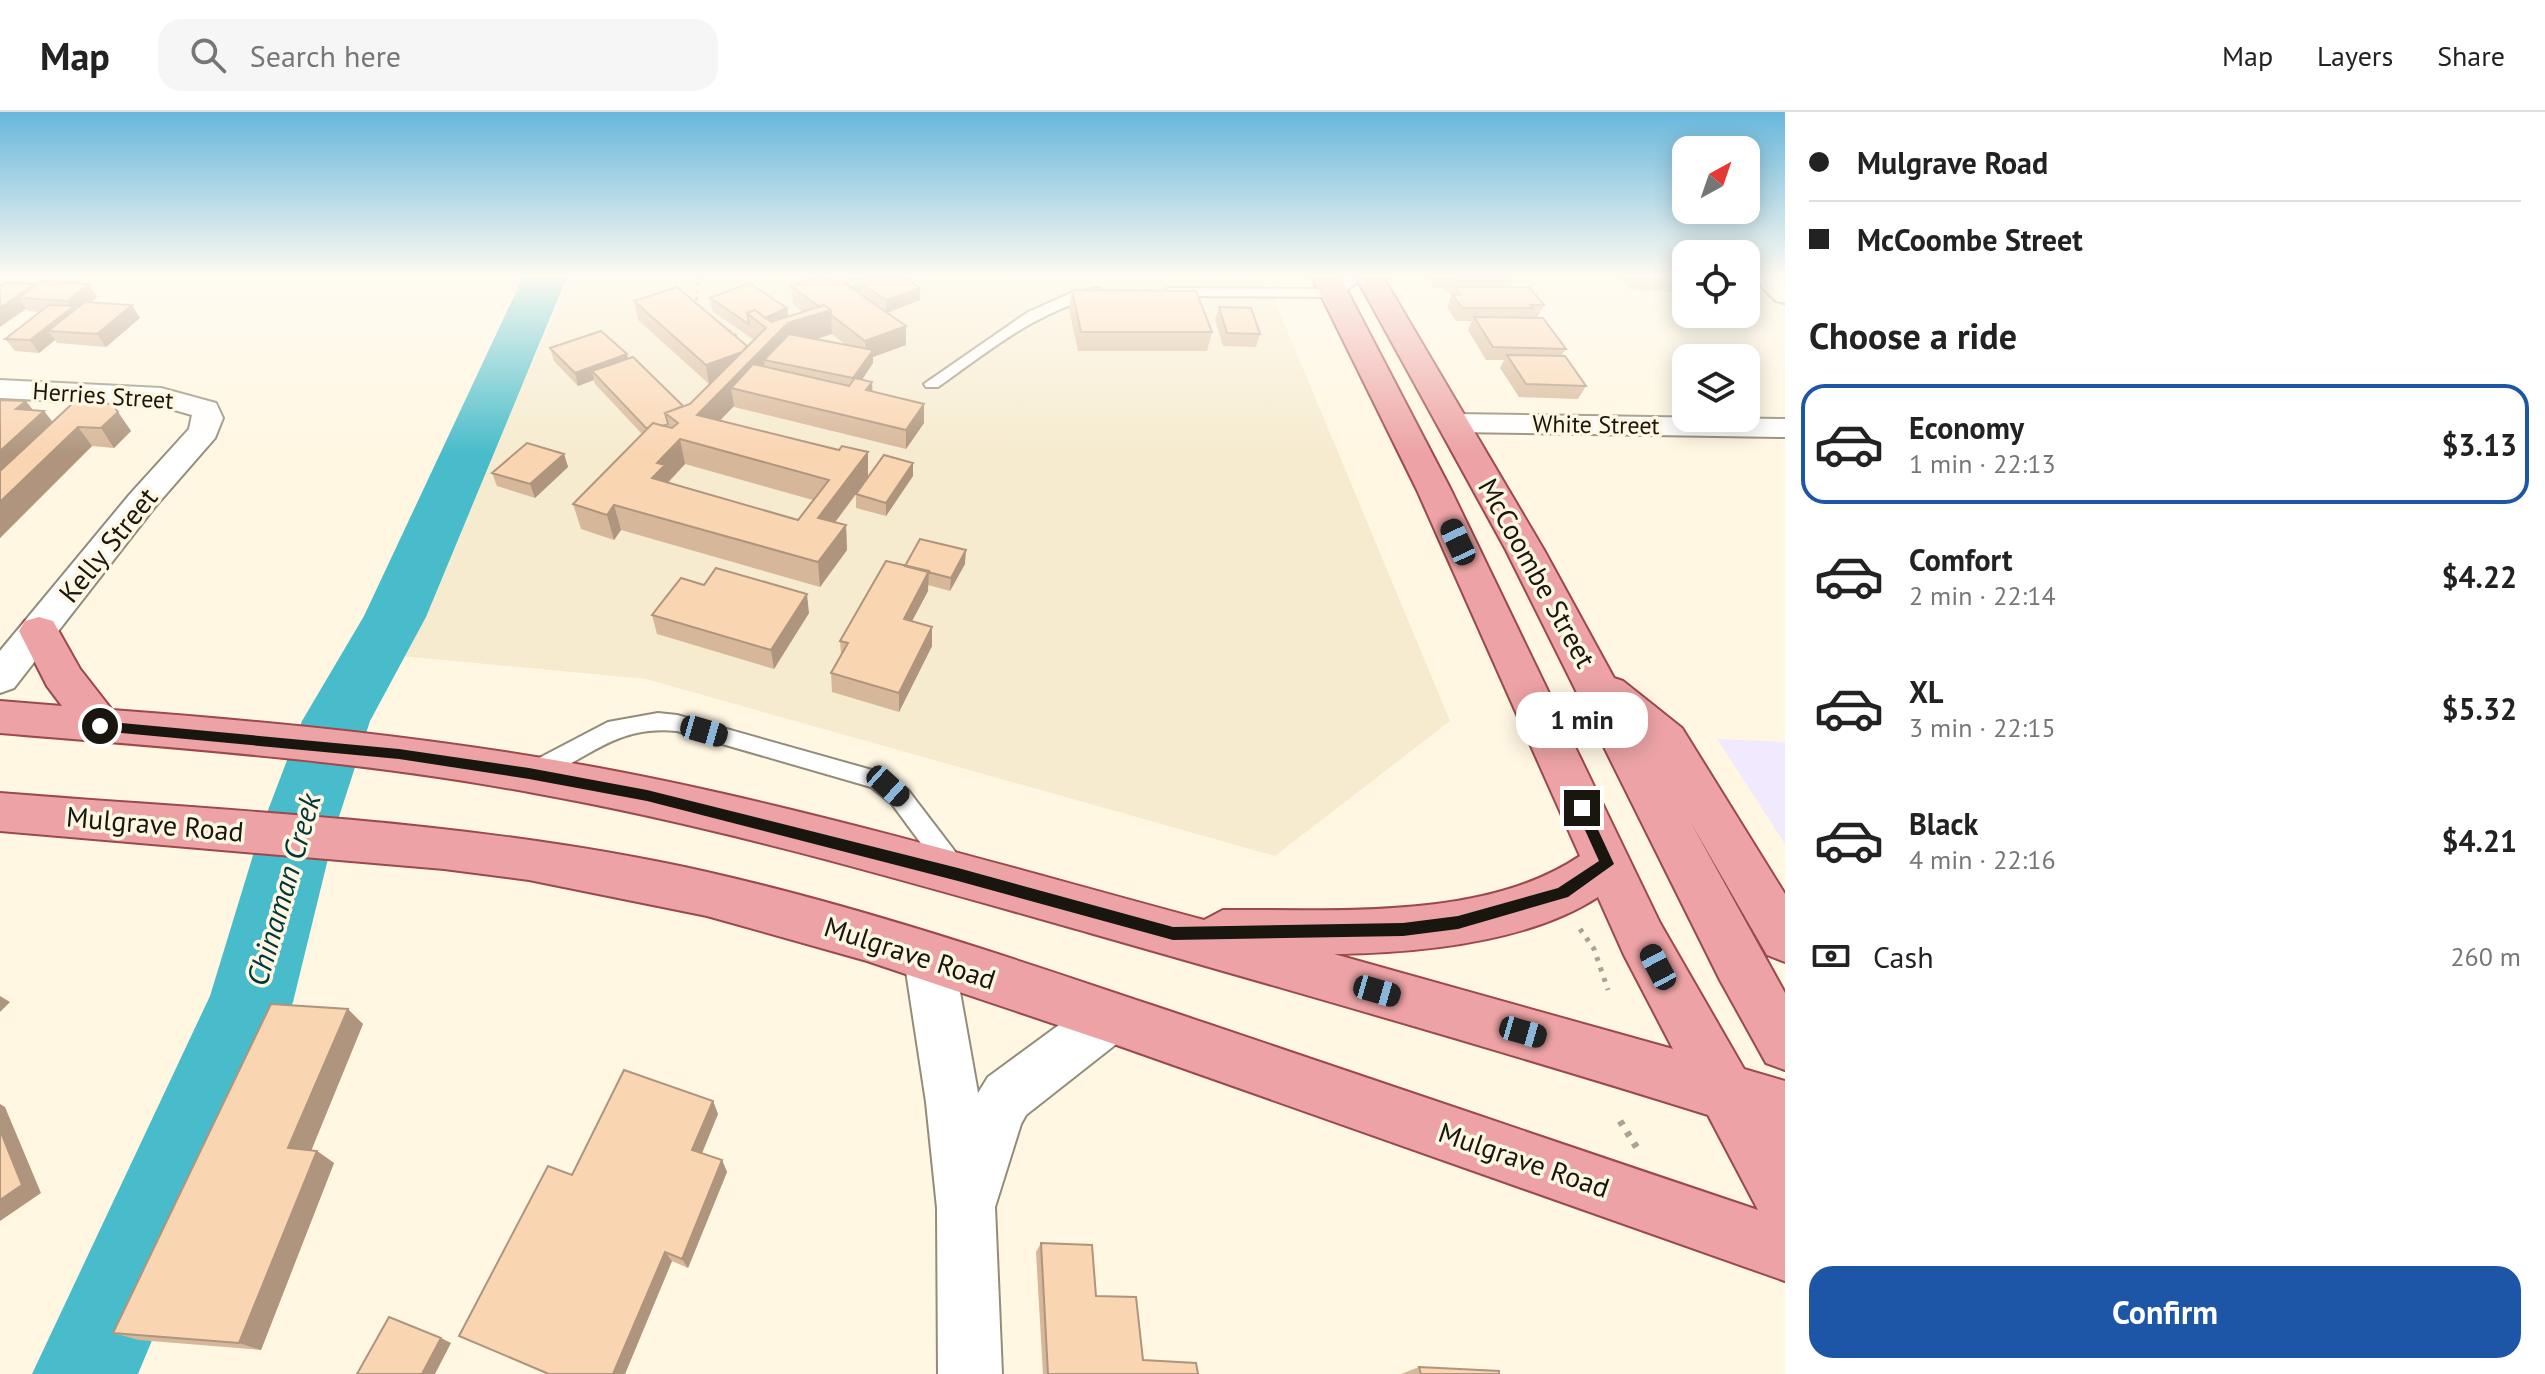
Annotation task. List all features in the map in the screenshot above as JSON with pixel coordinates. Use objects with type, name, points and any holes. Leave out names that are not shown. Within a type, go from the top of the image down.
[{"type":"main road","name":"McCoombe Street","points":[[1362,336],[1642,939],[1785,1199]]},
{"type":"main road","name":"McCoombe Street","points":[[1403,336],[1596,683],[1738,963],[1785,1044]]},
{"type":"main road","points":[[39,631],[53,652],[62,675],[100,726]]},
{"type":"main road","points":[[1596,683],[1666,740],[1785,939]]},
{"type":"main road","points":[[0,717],[367,751],[529,773],[676,802],[1173,934],[1785,1110]]},
{"type":"main road","name":"Mulgrave Road","points":[[0,812],[458,851],[618,876],[796,917],[1111,1017],[1785,1250]]},
{"type":"main road","points":[[1173,934],[1377,931],[1458,922],[1563,892],[1607,864]]},
{"type":"street","name":"Herries Street","points":[[0,389],[161,397],[205,409]]},
{"type":"street","name":"Kelly Street","points":[[0,678],[142,501],[204,431],[208,418],[205,409]]},
{"type":"street","name":"White Street","points":[[1454,423],[1785,428]]},
{"type":"street","points":[[929,958],[953,1102],[966,1208],[970,1374]]},
{"type":"street","points":[[966,1208],[997,1113],[1007,1096],[1111,1017]]},
{"type":"lane","points":[[932,384],[1004,336]]},
{"type":"lane","points":[[529,773],[616,728],[636,723],[677,723],[878,780],[900,797],[958,875]]},
{"type":"path","points":[[1572,918],[1594,949],[1608,990]]},
{"type":"path","points":[[1620,1121],[1638,1149]]},
{"type":"shaded area","points":[[544,336],[1290,336],[1450,721],[1275,856],[646,679],[400,656]]},
{"type":"shaded area","points":[[1717,739],[1785,742],[1785,844]]},
{"type":"building","points":[[9,336],[35,336],[30,340],[5,339]]},
{"type":"building","points":[[586,336],[607,336],[627,354],[575,373],[550,348]]},
{"type":"building","points":[[673,336],[735,336],[747,346],[742,352],[706,365]]},
{"type":"building","points":[[758,336],[775,336],[697,415],[839,450],[842,446],[868,452],[818,518],[846,525],[818,562],[614,505],[607,515],[573,504],[653,423],[672,428],[678,423],[665,413],[690,404]],"holes":[[[680,439],[829,480],[798,520],[652,478],[665,465],[657,463]]]},
{"type":"building","points":[[787,336],[873,350],[853,378],[764,360]]},
{"type":"building","points":[[858,336],[879,336],[865,341]]},
{"type":"building","points":[[1486,336],[1556,336],[1566,349],[1493,347]]},
{"type":"building","points":[[1507,355],[1565,356],[1586,386],[1526,384]]},
{"type":"building","points":[[633,357],[683,406],[665,413],[668,424],[653,423],[647,429],[592,371]]},
{"type":"building","points":[[753,364],[849,386],[855,378],[872,382],[866,390],[924,404],[906,430],[731,388]]},
{"type":"building","points":[[0,400],[26,401],[16,409],[44,411],[0,451]]},
{"type":"building","points":[[74,402],[112,404],[118,412],[101,428],[78,427],[0,502],[0,471]]},
{"type":"building","points":[[527,443],[564,454],[530,484],[492,473]]},
{"type":"building","points":[[884,455],[913,463],[886,503],[856,494]]},
{"type":"building","points":[[920,539],[966,550],[951,578],[905,566]]},
{"type":"building","points":[[886,561],[929,571],[904,619],[932,627],[899,693],[831,673],[848,643],[840,641]]},
{"type":"building","points":[[716,568],[807,594],[771,650],[652,615],[681,578],[704,585]]},
{"type":"building","points":[[271,1004],[348,1009],[288,1148],[317,1151],[239,1343],[113,1333]]},
{"type":"building","points":[[624,1070],[713,1101],[692,1150],[722,1160],[682,1259],[665,1252],[613,1374],[549,1374],[459,1336],[548,1166],[572,1175]]},
{"type":"building","points":[[0,1130],[22,1185],[0,1200]]},
{"type":"building","points":[[1041,1243],[1092,1245],[1096,1296],[1136,1297],[1143,1360],[1196,1363],[1198,1374],[1048,1374]]},
{"type":"building","points":[[389,1317],[441,1338],[422,1374],[357,1374]]},
{"type":"building","points":[[1419,1367],[1499,1371],[1499,1374],[1421,1374]]},
{"type":"waterway","name":"Chinaman Creek","points":[[85,1374],[251,1002],[299,826],[336,721],[395,617],[519,336]]},
{"type":"route","points":[[100,726],[399,754],[529,773],[676,802],[1173,934],[1403,929],[1458,922],[1529,904],[1563,892],[1607,864],[1582,808]]}]
